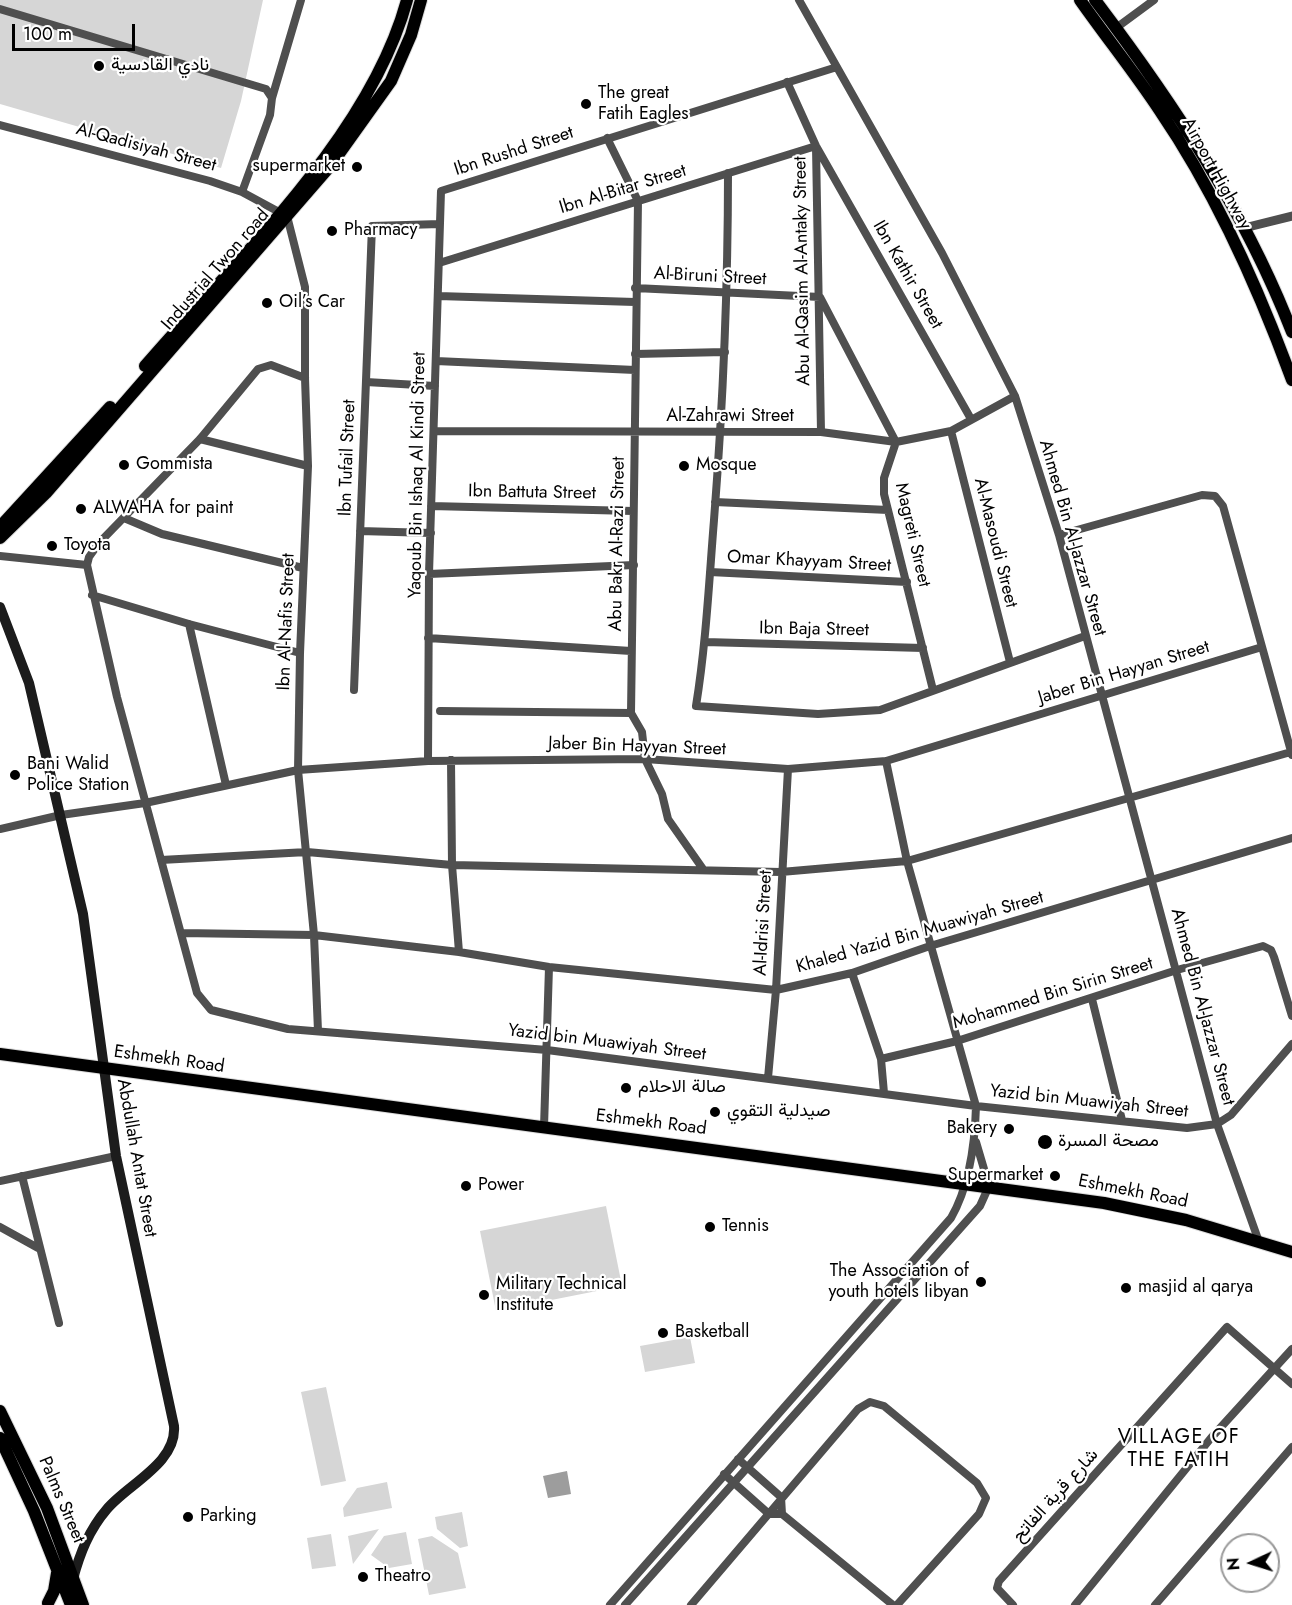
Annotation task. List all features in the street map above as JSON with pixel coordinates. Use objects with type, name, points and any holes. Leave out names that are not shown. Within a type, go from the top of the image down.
[{"type":"main road","name":"Industrial Twon road","points":[[0,538],[46,493],[283,214],[362,103],[386,60],[407,0]]},
{"type":"main road","name":"Industrial Twon road","points":[[0,526],[283,214],[331,165],[391,81],[411,35],[421,0]]},
{"type":"main road","name":"Airport Highway","points":[[1080,0],[1161,111],[1198,174],[1256,288],[1292,380]]},
{"type":"main road","name":"Airport Highway","points":[[1095,0],[1173,106],[1244,228],[1292,332]]},
{"type":"main road","name":"Abdullah Antat Street","points":[[0,607],[29,683],[83,914],[116,1156],[175,1433],[164,1457],[119,1496],[95,1525],[80,1555],[73,1579]]},
{"type":"main road","name":"Eshmekh Road","points":[[0,1054],[965,1182],[1104,1203],[1186,1220],[1258,1239],[1292,1252]]},
{"type":"main road","name":"Palms Street","points":[[0,1411],[47,1508],[73,1579]]},
{"type":"main road","name":"Palms Street","points":[[1,1443],[73,1602]]},
{"type":"main road","points":[[47,1604],[56,1584],[55,1563]]},
{"type":"main road","points":[[47,1604],[57,1597],[73,1602],[73,1579]]},
{"type":"street","points":[[242,192],[270,115],[272,98],[301,0]]},
{"type":"street","name":"Ahmed Bin Al-Jazzar Street","points":[[799,0],[942,253],[1015,396],[1059,535],[1084,636],[1153,880],[1217,1124],[1258,1239]]},
{"type":"street","points":[[1116,28],[1154,0]]},
{"type":"street","points":[[0,9],[82,36],[257,85],[266,89],[272,98]]},
{"type":"street","name":"Ibn Rushd Street","points":[[441,191],[837,67]]},
{"type":"street","name":"Ibn Kathir Street","points":[[787,82],[816,146],[971,419]]},
{"type":"street","name":"Al-Qadisiyah Street","points":[[0,125],[167,168],[242,192],[283,214]]},
{"type":"street","points":[[607,138],[639,201]]},
{"type":"street","name":"Ibn Al-Bitar Street","points":[[439,263],[816,146]]},
{"type":"street","name":"Abu Al-Qasim Al-Antaky Street","points":[[816,146],[821,432]]},
{"type":"street","points":[[728,173],[728,294],[721,432],[705,642],[696,706],[798,713],[880,710],[1084,636]]},
{"type":"street","name":"Yaqoub Bin Ishaq Al Kindi Street","points":[[429,761],[429,574],[441,191]]},
{"type":"street","name":"Abu Bakr Al-Razi Street","points":[[639,201],[635,288],[631,713],[642,732],[645,759],[662,794],[668,819],[703,869]]},
{"type":"street","name":"Ibn Al-Nafis Street","points":[[283,214],[305,287],[308,466],[300,652],[298,770],[314,935],[318,1032]]},
{"type":"street","points":[[1244,228],[1292,216]]},
{"type":"street","name":"Ibn Tufail Street","points":[[354,690],[372,226],[440,224]]},
{"type":"street","name":"Al-Biruni Street","points":[[635,288],[820,297]]},
{"type":"street","points":[[438,296],[635,302]]},
{"type":"street","points":[[820,297],[896,442]]},
{"type":"street","points":[[635,354],[725,352]]},
{"type":"street","points":[[436,361],[634,370]]},
{"type":"street","points":[[0,556],[87,566],[89,557],[99,543],[200,439],[258,369],[271,365],[305,378]]},
{"type":"street","points":[[366,382],[435,386]]},
{"type":"street","name":"Al-Zahrawi Street","points":[[434,431],[821,432],[896,442],[951,431],[1015,396]]},
{"type":"street","name":"Al-Masoudi Street","points":[[951,431],[1010,662]]},
{"type":"street","points":[[200,439],[308,466]]},
{"type":"street","name":"Magreti Street","points":[[896,442],[884,478],[884,494],[933,690]]},
{"type":"street","points":[[161,860],[307,852],[452,865],[781,872],[907,861],[1130,796],[1292,753],[1222,506],[1215,496],[1202,495],[1059,535]]},
{"type":"street","points":[[715,502],[888,510]]},
{"type":"street","name":"Ibn Battuta Street","points":[[431,506],[633,511]]},
{"type":"street","points":[[124,518],[162,534],[303,568]]},
{"type":"street","points":[[360,531],[430,533]]},
{"type":"street","points":[[429,574],[634,565]]},
{"type":"street","name":"Yazid bin Muawiyah Street","points":[[87,566],[92,595],[145,803],[197,993],[211,1010],[288,1029],[548,1050],[976,1106],[1187,1128],[1217,1124]]},
{"type":"street","name":"Omar Khayyam Street","points":[[710,572],[907,582]]},
{"type":"street","points":[[92,595],[189,624],[300,652]]},
{"type":"street","points":[[189,624],[226,785]]},
{"type":"street","points":[[429,638],[631,651]]},
{"type":"street","name":"Ibn Baja Street","points":[[705,642],[923,648]]},
{"type":"street","name":"Jaber Bin Hayyan Street","points":[[0,830],[61,815],[145,803],[298,770],[451,760],[645,759],[788,769],[886,761],[1262,647]]},
{"type":"street","points":[[440,711],[631,713]]},
{"type":"street","points":[[451,760],[452,865],[459,951]]},
{"type":"street","points":[[610,1605],[951,1218],[961,1198],[975,1141],[976,1106],[907,861],[886,761]]},
{"type":"street","name":"Al-Idrisi Street","points":[[768,1078],[776,990],[788,769]]},
{"type":"street","name":"Khaled Yazid Bin Muawiyah Street","points":[[181,933],[314,935],[459,951],[549,968],[776,990],[852,973],[930,946],[1292,838]]},
{"type":"street","name":"Mohammed Bin Sirin Street","points":[[881,1059],[957,1041],[1256,947],[1267,947],[1274,957],[1292,1016]]},
{"type":"street","points":[[543,1127],[548,1050],[549,968]]},
{"type":"street","points":[[852,973],[881,1059],[884,1093]]},
{"type":"street","points":[[1092,999],[1122,1120]]},
{"type":"street","points":[[1217,1124],[1247,1098],[1292,1044]]},
{"type":"street","points":[[625,1605],[736,1483],[980,1206],[989,1186],[975,1141]]},
{"type":"street","points":[[0,1181],[116,1156]]},
{"type":"street","points":[[22,1176],[38,1248],[59,1323]]},
{"type":"street","points":[[0,1227],[38,1248]]},
{"type":"street","name":"شارع قرية الفاتح","points":[[1013,1605],[1000,1593],[999,1581],[1227,1327],[1273,1369]]},
{"type":"street","points":[[1075,1605],[1211,1438],[1292,1349]]},
{"type":"street","points":[[1273,1369],[1292,1384]]},
{"type":"street","points":[[691,1605],[769,1514],[781,1497],[858,1409],[870,1402],[884,1406],[976,1483],[986,1498],[984,1505],[895,1605],[782,1514],[769,1514],[724,1474]]},
{"type":"street","points":[[1155,1605],[1292,1447]]},
{"type":"street","points":[[738,1459],[781,1497],[782,1514]]},
{"type":"shaded area","points":[[0,0],[263,0],[241,101],[221,168],[0,104]]},
{"type":"shaded area","points":[[606,1206],[622,1286],[496,1311],[480,1231]]},
{"type":"shaded area","points":[[690,1337],[695,1363],[645,1372],[640,1346]]},
{"type":"shaded area","points":[[326,1387],[346,1481],[321,1486],[301,1392]]},
{"type":"shaded area","points":[[567,1471],[571,1494],[548,1498],[543,1476]]},
{"type":"shaded area","points":[[387,1482],[392,1508],[344,1517],[343,1508],[357,1488]]},
{"type":"shaded area","points":[[462,1512],[468,1546],[460,1548],[437,1529],[435,1517]]},
{"type":"shaded area","points":[[379,1529],[353,1564],[348,1536]]},
{"type":"shaded area","points":[[406,1532],[412,1564],[389,1568],[371,1555],[384,1536]]},
{"type":"shaded area","points":[[331,1534],[336,1566],[312,1569],[307,1538]]},
{"type":"shaded area","points":[[432,1536],[458,1553],[466,1588],[429,1595],[418,1539]]},
{"type":"place","name":"نادي القادسية","points":[[99,66]]},
{"type":"place","name":"The great Fatih Eagles","points":[[586,104]]},
{"type":"place","name":"supermarket","points":[[357,167]]},
{"type":"place","name":"Pharmacy","points":[[332,231]]},
{"type":"place","name":"Oil’s Car","points":[[267,303]]},
{"type":"place","name":"Gommista","points":[[124,465]]},
{"type":"place","name":"Mosque","points":[[684,466]]},
{"type":"place","name":"ALWAHA for paint","points":[[81,509]]},
{"type":"place","name":"Toyota","points":[[52,546]]},
{"type":"place","name":"Bani Walid Police Station","points":[[15,775]]},
{"type":"place","name":"صالة الاحلام","points":[[626,1088]]},
{"type":"place","name":"صيدلية التقوي","points":[[715,1112]]},
{"type":"place","name":"Bakery","points":[[1009,1129]]},
{"type":"place","name":"مصحة المسرة","points":[[1045,1142]]},
{"type":"place","name":"Supermarket","points":[[1055,1176]]},
{"type":"place","name":"Power","points":[[466,1186]]},
{"type":"place","name":"Tennis","points":[[710,1227]]},
{"type":"place","name":"The Association of youth hotels libyan","points":[[981,1282]]},
{"type":"place","name":"masjid al qarya","points":[[1126,1288]]},
{"type":"place","name":"Military Technical Institute","points":[[484,1295]]},
{"type":"place","name":"Basketball","points":[[663,1333]]},
{"type":"place","name":"Parking","points":[[188,1517]]},
{"type":"place","name":"Theatro","points":[[363,1577]]},
{"type":"district","name":"VILLAGE OF THE FATIH","points":[[1179,1450]]}]
